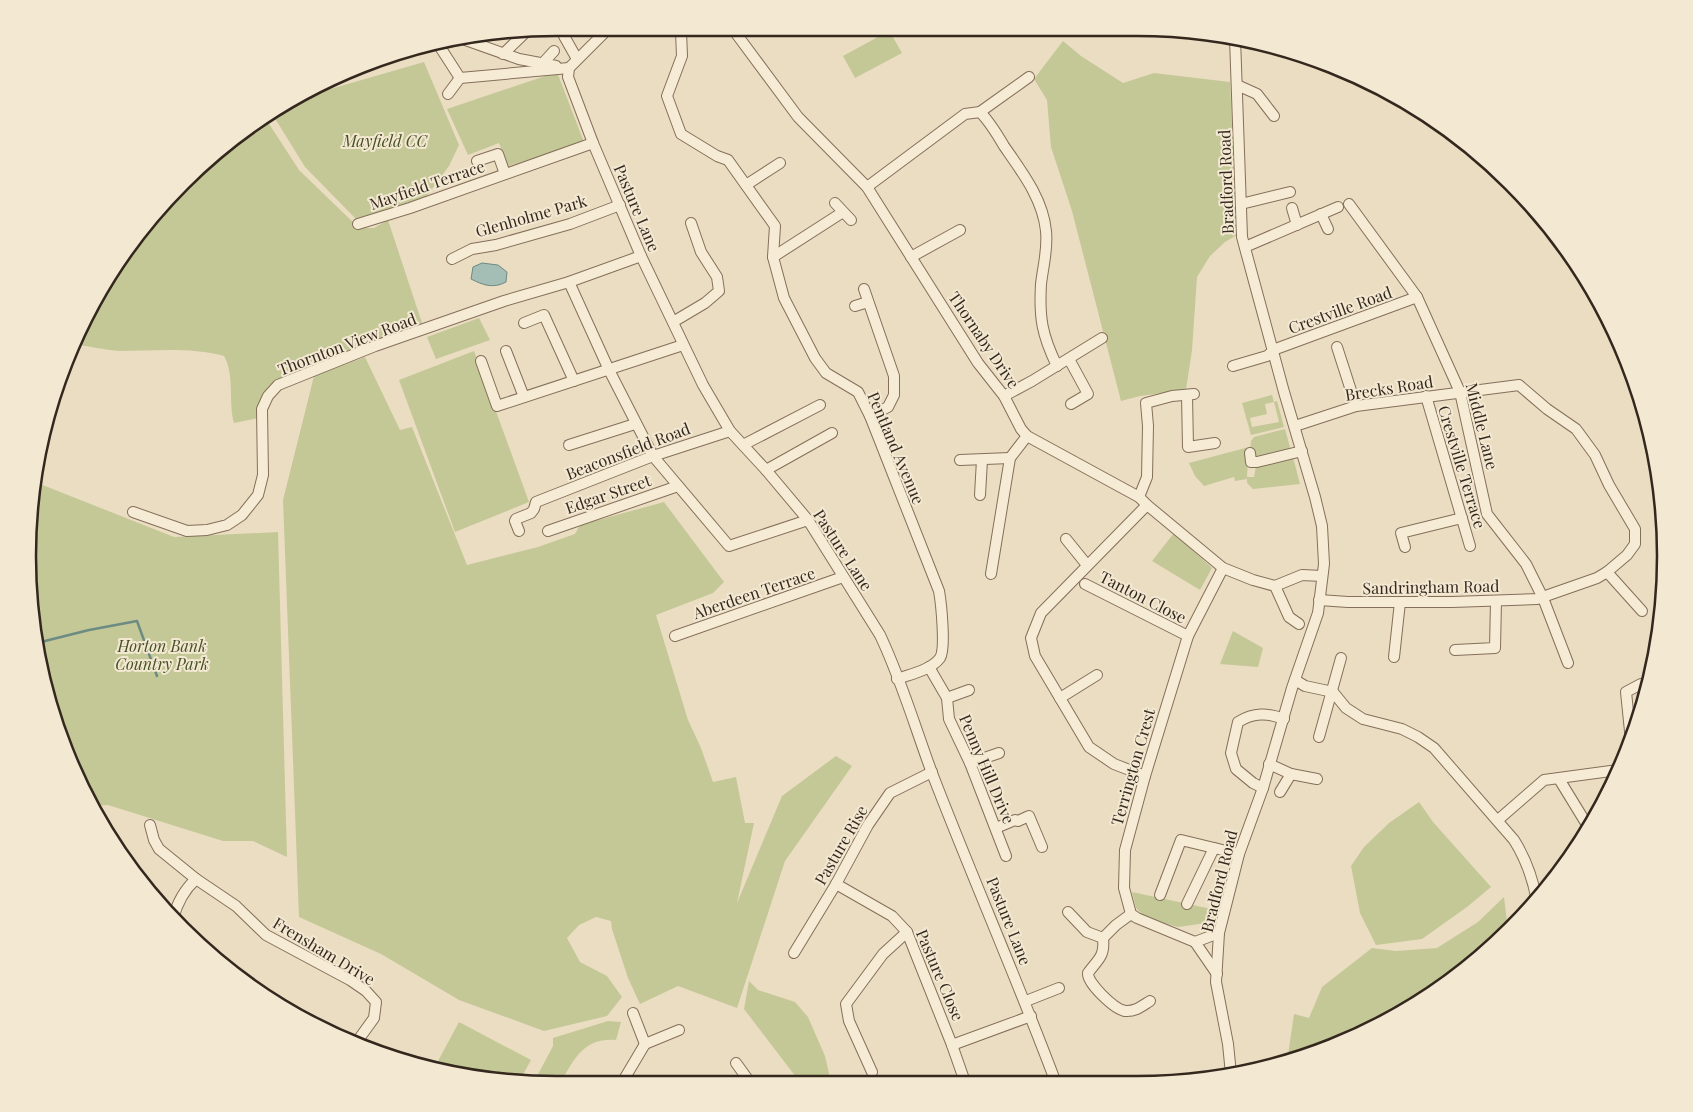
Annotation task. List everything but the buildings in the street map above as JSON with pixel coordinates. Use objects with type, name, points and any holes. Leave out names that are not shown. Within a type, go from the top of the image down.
[{"type":"street","points":[[564,36],[577,59]]},
{"type":"street","points":[[448,94],[460,78],[569,68],[601,36]]},
{"type":"street","name":"Pentland Avenue","points":[[681,36],[682,56],[667,96],[682,134],[717,156],[728,160],[775,226],[773,257],[784,298],[815,358],[826,373],[858,392],[870,416],[939,591],[942,650],[940,658],[929,667]]},
{"type":"street","name":"Thornaby Drive","points":[[737,36],[798,117],[867,187],[978,363],[1004,396],[1027,436]]},
{"type":"street","points":[[503,54],[521,37]]},
{"type":"street","points":[[474,43],[520,59],[569,68]]},
{"type":"street","name":"Bradford Road","points":[[1230,1067],[1228,1044],[1216,982],[1219,933],[1239,854],[1263,788],[1295,680],[1318,613],[1324,564],[1322,526],[1242,237],[1235,46]]},
{"type":"street","points":[[441,49],[460,78]]},
{"type":"street","points":[[544,63],[554,51]]},
{"type":"street","name":"Pasture Lane","points":[[569,68],[568,77],[593,144],[641,256],[703,385],[730,431],[808,520],[890,654],[932,772],[1026,1001],[1053,1076]]},
{"type":"street","points":[[867,187],[965,114],[980,112],[1030,77]]},
{"type":"street","points":[[1237,85],[1257,94],[1274,116]]},
{"type":"street","points":[[980,112],[1030,184],[1040,206],[1046,230],[1047,254],[1042,283],[1040,320],[1045,343],[1056,366]]},
{"type":"street","name":"Mayfield Terrace","points":[[358,224],[410,208],[593,144]]},
{"type":"street","name":"Mayfield Terrace","points":[[477,161],[498,154],[505,174]]},
{"type":"street","points":[[746,185],[780,163]]},
{"type":"street","points":[[1241,204],[1290,192]]},
{"type":"street","points":[[835,203],[851,220]]},
{"type":"street","name":"Glenholme Park","points":[[452,259],[472,249],[570,224],[620,204]]},
{"type":"street","name":"Middle Lane","points":[[1349,204],[1417,298],[1460,392],[1488,514],[1526,564],[1543,598],[1568,663]]},
{"type":"street","points":[[1245,247],[1338,207]]},
{"type":"street","points":[[1292,208],[1298,225]]},
{"type":"street","points":[[773,257],[843,212]]},
{"type":"street","points":[[1321,214],[1328,229]]},
{"type":"street","points":[[673,322],[705,303],[719,291],[717,277],[701,252],[691,223]]},
{"type":"street","points":[[911,257],[960,230]]},
{"type":"street","name":"Thornton View Road","points":[[133,512],[187,531],[207,530],[227,525],[242,515],[258,495],[263,475],[262,409],[268,396],[278,385],[375,346],[504,301],[569,282],[641,256]]},
{"type":"street","points":[[569,282],[608,370],[653,456],[729,546],[808,520]]},
{"type":"street","points":[[864,289],[894,376],[894,395],[888,407],[870,416]]},
{"type":"street","name":"Crestville Road","points":[[1273,350],[1417,298]]},
{"type":"street","points":[[855,306],[868,302]]},
{"type":"street","points":[[524,323],[544,315],[574,381]]},
{"type":"street","points":[[1004,396],[1102,338]]},
{"type":"street","points":[[481,361],[497,406],[683,346]]},
{"type":"street","points":[[1337,347],[1356,406]]},
{"type":"street","points":[[1233,366],[1267,356],[1273,350]]},
{"type":"street","points":[[506,351],[524,397]]},
{"type":"street","points":[[1069,359],[1088,394],[1071,404]]},
{"type":"street","name":"Brecks Road","points":[[1295,426],[1356,406],[1519,385],[1547,409],[1576,429],[1595,455],[1609,485],[1635,529],[1635,544],[1627,555],[1607,572]]},
{"type":"street","points":[[1139,497],[1147,477],[1148,426],[1146,403],[1172,396],[1190,394],[1188,447],[1215,443]]},
{"type":"street","name":"Crestville Terrace","points":[[1426,396],[1470,546]]},
{"type":"street","points":[[743,445],[820,405]]},
{"type":"street","points":[[569,445],[636,424]]},
{"type":"street","name":"Beaconsfield Road","points":[[519,531],[515,522],[516,519],[531,513],[536,502],[653,456],[730,431]]},
{"type":"street","points":[[766,470],[832,433]]},
{"type":"street","points":[[991,574],[1010,458],[1027,436],[1139,497],[1223,568],[1253,580],[1276,586],[1302,575],[1322,576]]},
{"type":"street","points":[[1251,462],[1302,451]]},
{"type":"street","points":[[960,460],[1010,458]]},
{"type":"street","points":[[980,495],[982,460]]},
{"type":"street","name":"Edgar Street","points":[[548,531],[678,486]]},
{"type":"street","points":[[1145,776],[1114,764],[1090,747],[1035,656],[1031,638],[1041,613],[1147,505]]},
{"type":"street","points":[[1405,547],[1401,533],[1462,518]]},
{"type":"street","points":[[1066,539],[1087,565]]},
{"type":"street","name":"Terrington Crest","points":[[1131,914],[1124,888],[1125,850],[1145,776],[1188,636],[1223,568]]},
{"type":"street","points":[[1607,572],[1642,611]]},
{"type":"street","name":"Sandringham Road","points":[[1320,600],[1400,602],[1496,601],[1543,598],[1598,578],[1607,572]]},
{"type":"street","name":"Aberdeen Terrace","points":[[675,636],[843,577]]},
{"type":"street","name":"Tanton Close","points":[[1085,584],[1188,636]]},
{"type":"street","points":[[1276,586],[1289,616],[1299,624]]},
{"type":"street","points":[[1455,650],[1495,648],[1496,601]]},
{"type":"street","points":[[1394,657],[1400,602]]},
{"type":"street","points":[[1320,737],[1342,658]]},
{"type":"street","points":[[897,678],[929,667]]},
{"type":"street","name":"Penny Hill Drive","points":[[929,667],[947,698],[949,720],[970,762],[1006,856]]},
{"type":"street","points":[[1060,698],[1097,675]]},
{"type":"street","points":[[1295,680],[1305,686],[1333,692],[1346,708],[1363,719],[1402,729],[1434,748],[1514,840],[1523,855],[1535,890]]},
{"type":"street","points":[[1629,723],[1626,692],[1641,684]]},
{"type":"street","points":[[947,698],[969,690]]},
{"type":"street","points":[[1263,788],[1253,783],[1236,769],[1231,753],[1238,722],[1251,715],[1269,714],[1284,719]]},
{"type":"street","points":[[970,762],[999,753]]},
{"type":"street","points":[[1269,764],[1291,774],[1317,779]]},
{"type":"street","points":[[1498,820],[1544,780],[1610,771]]},
{"type":"street","name":"Pasture Rise","points":[[794,953],[836,884],[868,825],[890,794],[932,772]]},
{"type":"street","points":[[1280,792],[1291,774]]},
{"type":"street","points":[[1559,779],[1584,820]]},
{"type":"street","points":[[996,828],[1029,816],[1042,847]]},
{"type":"street","name":"Frensham Drive","points":[[150,825],[154,840],[159,849],[196,880],[236,906],[266,935],[350,980],[366,991],[376,1002],[374,1018],[360,1037]]},
{"type":"street","points":[[1160,895],[1181,840],[1239,854]]},
{"type":"street","points":[[1187,904],[1214,848]]},
{"type":"street","points":[[175,910],[185,889],[196,880]]},
{"type":"street","name":"Pasture Close","points":[[836,884],[892,916],[907,932],[963,1076]]},
{"type":"street","points":[[1068,912],[1087,932],[1103,938]]},
{"type":"street","points":[[1103,938],[1131,914],[1136,918],[1195,942],[1217,974]]},
{"type":"street","points":[[872,1072],[849,1021],[846,1004],[883,954],[907,932]]},
{"type":"street","points":[[1195,942],[1219,933]]},
{"type":"street","points":[[1103,938],[1104,948],[1102,955],[1088,973],[1090,982],[1120,1010],[1140,1008],[1150,1001]]},
{"type":"street","points":[[1026,1001],[1059,988]]},
{"type":"street","points":[[633,1013],[645,1044]]},
{"type":"street","points":[[952,1045],[1031,1016]]},
{"type":"street","points":[[626,1076],[645,1044],[679,1030]]},
{"type":"street","points":[[736,1062],[745,1076]]},
{"type":"green space","points":[[880,36],[892,36],[902,53],[855,78],[843,56]]},
{"type":"green space","points":[[1063,41],[1081,56],[1123,83],[1154,73],[1230,82],[1237,235],[1225,242],[1210,256],[1197,277],[1192,350],[1186,390],[1140,396],[1121,401],[1072,211],[1051,147],[1047,100],[1034,79]]},
{"type":"green space","name":"Mayfield CC","points":[[424,62],[459,145],[449,166],[426,197],[356,219],[305,167],[275,119],[325,90]]},
{"type":"green space","points":[[557,72],[584,142],[508,166],[499,143],[468,155],[447,109]]},
{"type":"green space","points":[[269,123],[299,170],[359,228],[374,228],[388,220],[423,326],[287,379],[265,401],[258,418],[234,423],[229,372],[224,356],[185,350],[108,350],[81,345],[106,296],[124,267],[165,213],[188,188],[213,165]]},
{"type":"green space","points":[[479,318],[490,340],[436,359],[427,337]]},
{"type":"green space","points":[[474,351],[529,502],[455,532],[399,380]]},
{"type":"green space","points":[[365,357],[400,430],[412,427],[467,565],[538,547],[575,534],[580,525],[664,502],[724,582],[713,593],[656,615],[688,720],[701,748],[713,782],[736,777],[745,823],[754,823],[737,903],[782,796],[836,756],[852,766],[785,861],[737,1008],[678,986],[640,1004],[628,978],[611,921],[596,917],[579,925],[567,938],[580,962],[607,976],[622,997],[607,1016],[544,1031],[459,1000],[381,954],[299,917],[283,500],[314,376]]},
{"type":"green space","points":[[1272,395],[1274,402],[1277,401],[1284,427],[1251,435],[1242,403]],"holes":[[[1274,402],[1279,422],[1252,427],[1250,418],[1267,414],[1265,404]]]},
{"type":"green space","points":[[1285,429],[1291,451],[1257,458],[1250,451],[1251,441],[1254,437]]},
{"type":"green space","points":[[1249,447],[1247,477],[1254,477],[1256,466],[1293,457],[1300,484],[1253,489],[1247,483],[1247,479],[1235,481],[1234,477],[1204,486],[1195,476],[1189,463]]},
{"type":"green space","name":"Horton Bank Country Park","points":[[42,485],[174,537],[278,532],[287,857],[253,841],[223,841],[108,805],[100,805],[76,755],[54,691],[46,657],[37,590],[36,556],[37,522]]},
{"type":"green space","points":[[1174,533],[1212,568],[1200,590],[1152,561]]},
{"type":"green space","points":[[1233,631],[1263,648],[1258,667],[1220,664]]},
{"type":"green space","points":[[1419,802],[1433,822],[1491,887],[1467,907],[1422,939],[1376,945],[1360,913],[1351,866],[1364,847],[1389,823]]},
{"type":"green space","points":[[1132,892],[1216,910],[1213,922],[1178,927],[1146,918],[1136,908]]},
{"type":"green space","points":[[1504,897],[1507,922],[1480,947],[1426,988],[1367,1022],[1336,1036],[1288,1053],[1294,1014],[1309,1018],[1322,987],[1372,948],[1396,951],[1437,948],[1478,922]]},
{"type":"green space","points":[[749,981],[758,990],[795,1002],[808,1017],[825,1056],[830,1076],[795,1076],[744,1009]]},
{"type":"green space","points":[[608,1021],[621,1022],[616,1040],[605,1040],[589,1045],[577,1056],[564,1076],[537,1075],[553,1046],[553,1038]]},
{"type":"green space","points":[[459,1022],[531,1060],[523,1075],[455,1066],[438,1061]]},
{"type":"water","points":[[482,263],[498,265],[507,272],[506,282],[488,285],[471,279],[473,267]]},
{"type":"waterway","points":[[44,641],[137,621],[157,676]]}]
